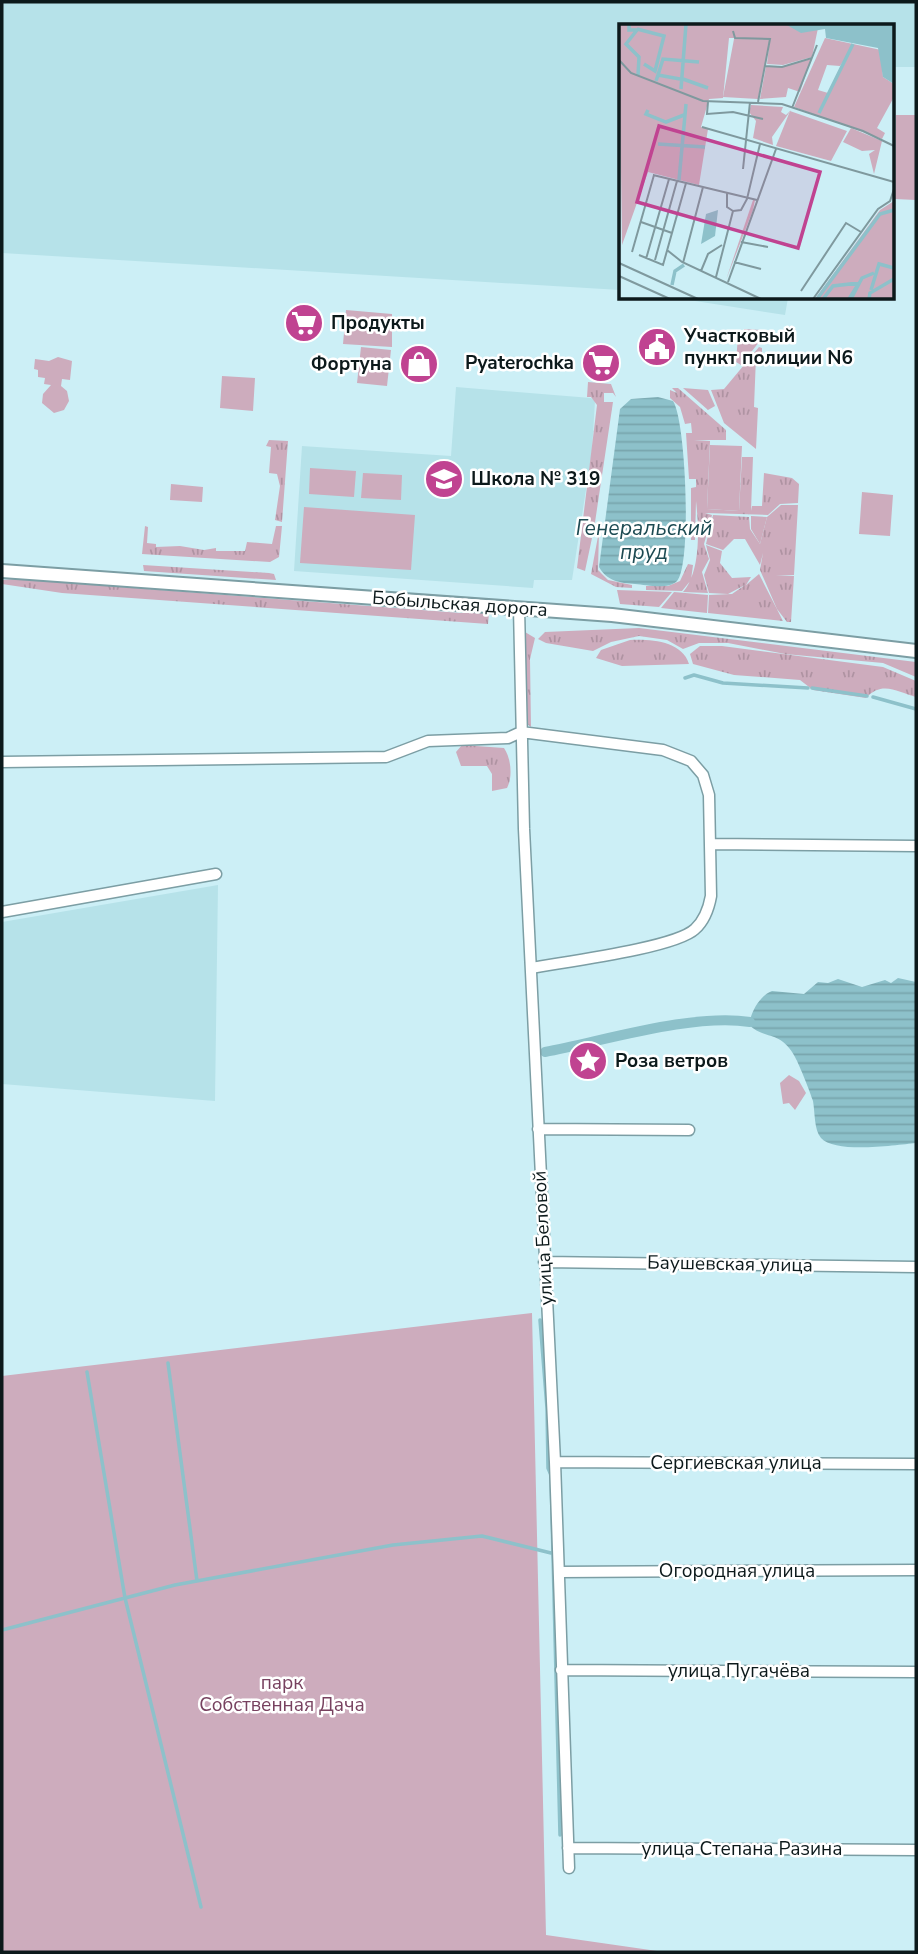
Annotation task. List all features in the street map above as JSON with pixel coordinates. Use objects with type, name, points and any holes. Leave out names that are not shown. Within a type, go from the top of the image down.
[{"type":"street","name":"Бобыльская дорога","points":[[2,571],[687,622],[916,651]]},
{"type":"street","name":"улица Беловой","points":[[519,608],[521,732],[555,1462],[569,1868]]},
{"type":"street","points":[[2,762],[386,757],[428,741],[508,738],[521,732],[682,755],[698,768],[707,785],[711,895],[709,907],[695,929],[668,941],[531,968]]},
{"type":"street","points":[[711,844],[916,846]]},
{"type":"street","points":[[2,912],[216,874]]},
{"type":"street","points":[[538,1129],[689,1130]]},
{"type":"street","name":"Баушевская улица","points":[[544,1262],[916,1267]]},
{"type":"street","name":"Сергиевская улица","points":[[555,1462],[916,1464]]},
{"type":"street","name":"Огородная улица","points":[[559,1572],[916,1570]]},
{"type":"street","name":"улица Пугачёва","points":[[561,1670],[916,1672]]},
{"type":"street","name":"улица Степана Разина","points":[[568,1848],[916,1850]]},
{"type":"shaded area","points":[[2,2],[916,2],[916,67],[894,67],[894,24],[619,24],[619,290],[2,253]]},
{"type":"shaded area","points":[[682,299],[788,299],[785,315]]},
{"type":"shaded area","name":"Школа № 319","points":[[456,387],[591,398],[595,401],[592,451],[572,580],[534,580],[533,588],[294,571],[302,446],[451,456]]},
{"type":"shaded area","points":[[218,885],[215,1101],[2,1084],[2,922]]},
{"type":"green space","points":[[896,115],[916,115],[916,200],[895,199]]},
{"type":"green space","points":[[346,310],[392,314],[392,347],[343,344]]},
{"type":"green space","points":[[744,329],[761,330],[763,337],[741,365],[736,362],[738,336],[744,336]]},
{"type":"green space","points":[[361,347],[391,350],[387,386],[357,383]]},
{"type":"green space","points":[[759,347],[762,348],[762,357],[756,357],[756,449],[724,423],[711,390],[724,389]]},
{"type":"green space","points":[[58,357],[72,361],[70,380],[62,379],[61,386],[67,391],[69,401],[64,410],[54,413],[42,403],[43,394],[51,385],[44,384],[45,378],[38,377],[38,370],[34,369],[35,359],[49,361]]},
{"type":"green space","points":[[222,376],[255,378],[253,411],[220,408]]},
{"type":"green space","points":[[588,382],[611,384],[616,397],[613,393],[604,393],[604,402],[613,402],[594,529],[586,528],[585,536],[592,538],[585,571],[577,568],[597,405],[591,397],[587,397]]},
{"type":"green space","points":[[672,388],[678,388],[726,430],[726,440],[694,440],[710,441],[707,509],[739,511],[742,457],[753,457],[751,511],[752,506],[762,506],[764,473],[792,478],[799,484],[798,503],[780,504],[768,515],[705,513],[712,515],[704,544],[709,559],[702,572],[708,593],[683,592],[696,561],[698,523],[696,501],[695,540],[691,540],[691,488],[696,487],[696,479],[689,479],[686,433],[692,433],[691,423],[685,424],[680,407],[670,398],[670,390],[677,393]]},
{"type":"green space","points":[[683,388],[708,390],[715,406],[708,410]]},
{"type":"green space","points":[[269,440],[288,441],[282,522],[275,520],[280,486],[277,474],[269,473],[271,447],[266,446]]},
{"type":"green space","points":[[710,445],[742,446],[739,511],[707,509]]},
{"type":"green space","points":[[310,468],[356,471],[354,497],[309,494]]},
{"type":"green space","points":[[363,473],[402,475],[401,500],[361,498]]},
{"type":"green space","points":[[171,484],[203,487],[202,502],[170,500]]},
{"type":"green space","points":[[862,492],[893,495],[890,536],[859,534]]},
{"type":"green space","points":[[781,505],[798,505],[794,575],[776,575],[794,576],[791,622],[787,622],[777,609],[760,570],[763,553],[760,565],[745,539],[734,539],[723,550],[706,544],[713,515],[749,517],[750,529],[760,544],[767,517]]},
{"type":"green space","points":[[304,507],[415,515],[411,570],[300,563]]},
{"type":"green space","points":[[751,516],[767,517],[760,544],[751,529]]},
{"type":"green space","points":[[145,526],[148,527],[147,543],[156,544],[156,547],[245,551],[247,542],[272,544],[276,526],[282,526],[279,557],[270,562],[142,554]]},
{"type":"green space","points":[[599,531],[598,570],[608,580],[632,585],[632,588],[616,587],[591,574]]},
{"type":"green space","points":[[706,545],[722,551],[720,563],[732,578],[751,577],[746,585],[759,574],[783,621],[708,613],[709,595],[732,594],[745,585],[728,594],[709,593],[704,575],[710,560]]},
{"type":"green space","points":[[688,564],[693,565],[691,580],[682,591],[646,590],[646,586],[668,586],[680,581]]},
{"type":"green space","points":[[143,565],[269,573],[274,574],[276,580],[144,571]]},
{"type":"green space","points":[[2,580],[489,613],[488,624],[62,593],[2,584]]},
{"type":"green space","points":[[617,590],[672,592],[659,607],[620,604]]},
{"type":"green space","points":[[674,592],[708,595],[707,613],[661,608]]},
{"type":"green space","points":[[639,628],[916,662],[916,677],[883,663],[785,654],[728,643],[699,643],[683,649],[667,640],[639,636],[611,642],[593,651],[546,643],[538,639],[545,632]]},
{"type":"green space","points":[[525,632],[535,638],[530,659],[531,727],[526,723]]},
{"type":"green space","points":[[630,640],[656,641],[673,646],[680,650],[689,664],[622,666],[596,658],[601,650]]},
{"type":"green space","points":[[700,646],[722,646],[883,667],[916,681],[916,697],[884,688],[866,698],[813,690],[800,680],[734,675],[693,664],[690,654]]},
{"type":"green space","points":[[462,745],[504,748],[510,768],[507,788],[492,791],[492,774],[487,766],[461,766],[456,752]]},
{"type":"green space","points":[[789,1075],[799,1081],[806,1093],[795,1110],[789,1103],[783,1104],[780,1083]]},
{"type":"green space","name":"парк Собственная Дача","points":[[532,1313],[546,1935],[664,1952],[2,1952],[2,1376]]},
{"type":"water","name":"Генеральский пруд","points":[[658,397],[673,401],[678,413],[684,462],[686,522],[682,569],[673,584],[657,586],[624,583],[606,575],[599,567],[620,409],[631,399]]},
{"type":"water","points":[[898,978],[916,982],[916,1143],[852,1147],[828,1143],[821,1138],[817,1130],[813,1101],[790,1048],[779,1039],[761,1033],[749,1025],[754,1010],[763,997],[772,991],[804,994],[818,982],[828,983],[838,979],[862,987],[885,980],[891,983]]},
{"type":"waterway","points":[[685,678],[694,675],[723,683],[808,688]]},
{"type":"waterway","points":[[812,688],[867,696]]},
{"type":"waterway","points":[[873,697],[916,709]]},
{"type":"waterway","points":[[545,1052],[702,1021],[750,1022]]},
{"type":"waterway","points":[[540,1320],[547,1408],[548,1468],[551,1475],[560,1835]]},
{"type":"waterway","points":[[168,1363],[197,1581]]},
{"type":"waterway","points":[[87,1372],[125,1598],[201,1907]]},
{"type":"waterway","points":[[2,1630],[175,1585],[393,1545],[482,1536],[551,1553]]},
{"type":"place","name":"Продукты","points":[[304,323]]},
{"type":"place","name":"Участковый пункт полиции N6","points":[[657,347]]},
{"type":"place","name":"Pyaterochka","points":[[601,363]]},
{"type":"place","name":"Фортуна","points":[[419,364]]},
{"type":"place","name":"Школа № 319","points":[[444,479]]},
{"type":"place","name":"Роза ветров","points":[[588,1061]]}]
